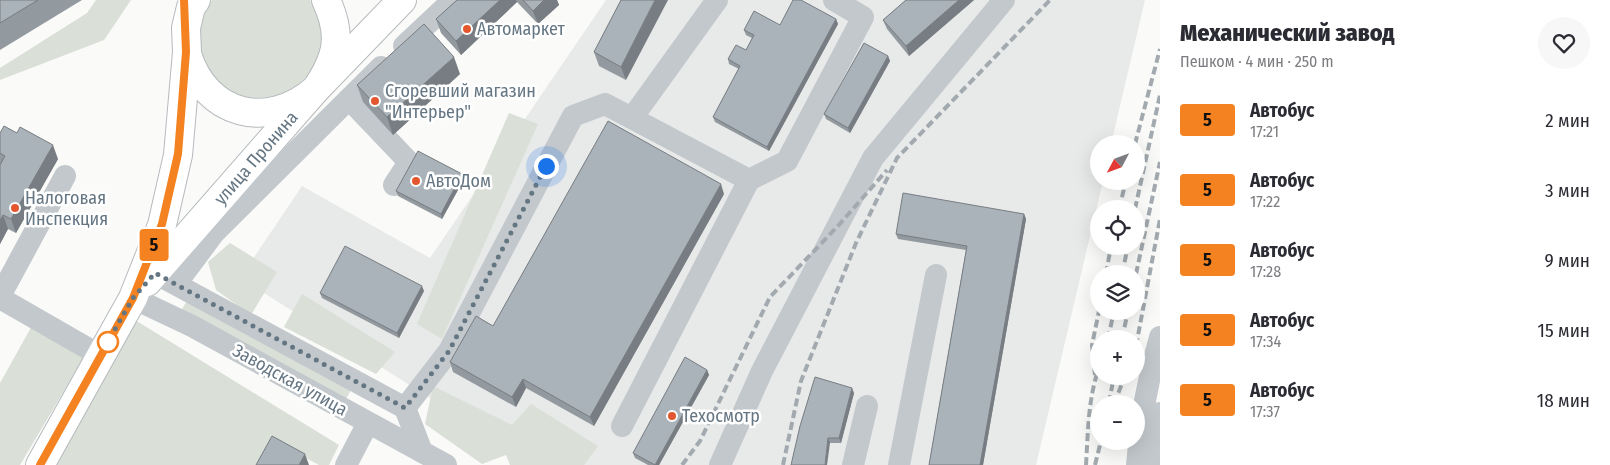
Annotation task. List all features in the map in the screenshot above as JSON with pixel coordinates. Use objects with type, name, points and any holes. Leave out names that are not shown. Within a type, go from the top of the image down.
[{"type":"main road","name":"улица Пронина","points":[[40,465],[133,298],[162,224],[178,154],[186,40],[191,7],[196,0]]},
{"type":"main road","name":"улица Пронина","points":[[133,298],[165,279],[316,89],[334,56],[336,41],[331,12],[326,0]]},
{"type":"main road","points":[[186,40],[191,67],[198,80],[220,101],[233,108],[247,112],[277,111],[298,103],[316,89],[402,0]]},
{"type":"street","points":[[184,0],[186,40]]},
{"type":"street","points":[[422,452],[405,408],[165,279],[453,0]]},
{"type":"street","points":[[632,118],[717,0]]},
{"type":"street","points":[[622,426],[749,180],[787,162],[863,17],[834,0]]},
{"type":"street","points":[[720,465],[762,371],[873,158],[1004,0]]},
{"type":"street","points":[[349,99],[409,162],[394,185]]},
{"type":"street","points":[[405,408],[449,351],[573,116],[605,104],[749,180]]},
{"type":"street","points":[[65,176],[0,297],[101,356]]},
{"type":"street","points":[[899,465],[936,275]]},
{"type":"street","name":"Заводская улица","points":[[133,298],[192,326],[446,465]]},
{"type":"street","points":[[1137,465],[1138,446],[1152,363],[1160,337]]},
{"type":"street","points":[[853,465],[867,406]]},
{"type":"street","points":[[1152,465],[1160,413]]},
{"type":"street","points":[[346,465],[368,423]]},
{"type":"shaded area","points":[[96,0],[131,0],[104,40],[0,80],[0,68],[87,13]]},
{"type":"shaded area","points":[[212,0],[310,0],[321,31],[318,58],[305,79],[284,92],[261,98],[237,94],[216,80],[202,54],[199,40],[202,19]]},
{"type":"shaded area","points":[[606,0],[1145,0],[1113,135],[1090,135],[1090,190],[1101,190],[1099,200],[1090,200],[1090,236],[1036,465],[536,465],[240,278],[302,186],[430,258]]},
{"type":"shaded area","points":[[509,113],[538,124],[442,339],[417,324]]},
{"type":"shaded area","points":[[230,243],[277,272],[251,315],[216,290],[208,262]]},
{"type":"shaded area","points":[[302,294],[395,352],[376,374],[284,327]]},
{"type":"shaded area","points":[[188,299],[351,390],[345,401],[181,311]]},
{"type":"shaded area","points":[[135,320],[339,445],[329,465],[319,465],[271,439],[257,465],[54,465]]},
{"type":"shaded area","points":[[33,324],[84,357],[20,465],[0,465],[0,383]]},
{"type":"shaded area","points":[[433,386],[512,425],[531,404],[598,446],[584,465],[510,465],[506,455],[482,464],[425,424]]},
{"type":"building","points":[[0,0],[38,0],[0,23]]},
{"type":"building","points":[[457,0],[500,0],[456,41],[436,19]]},
{"type":"building","points":[[523,0],[544,0],[533,11]]},
{"type":"building","points":[[621,0],[655,0],[621,67],[594,52]]},
{"type":"building","points":[[793,0],[801,0],[836,19],[767,147],[713,117],[740,66],[728,59],[736,45],[746,50],[754,35],[744,30],[754,11],[780,25]]},
{"type":"building","points":[[906,0],[959,0],[906,46],[883,20]]},
{"type":"building","points":[[424,24],[454,57],[387,117],[357,85]]},
{"type":"building","points":[[864,43],[888,56],[848,128],[824,114]]},
{"type":"building","points":[[608,121],[721,184],[590,417],[523,379],[512,397],[450,362],[476,316],[493,326]]},
{"type":"building","name":"Налоговая Инспекция","points":[[4,126],[17,133],[20,127],[53,145],[11,219],[3,215],[0,221],[0,165],[5,156],[0,153],[0,133]]},
{"type":"building","points":[[418,151],[462,174],[441,214],[396,191]]},
{"type":"building","points":[[903,193],[1024,214],[980,465],[929,465],[967,246],[896,234]]},
{"type":"building","points":[[345,246],[422,286],[397,333],[320,293]]},
{"type":"building","name":"Техосмотр","points":[[685,357],[707,370],[655,465],[633,453]]},
{"type":"building","points":[[815,377],[852,388],[839,438],[828,438],[825,465],[791,465],[800,426]]},
{"type":"building","points":[[272,436],[305,454],[299,465],[256,465]]},
{"type":"railway","points":[[783,465],[801,381],[856,243],[897,158],[1050,0]]},
{"type":"railway","points":[[1137,135],[1160,49]]},
{"type":"railway","points":[[1137,200],[1160,95]]},
{"type":"railway","points":[[1138,265],[1160,162]]},
{"type":"railway","points":[[682,465],[700,441],[770,297],[838,226],[887,170]]},
{"type":"railway","points":[[1121,200],[1124,190]]},
{"type":"railway","points":[[1139,330],[1160,219]]},
{"type":"railway","points":[[1108,265],[1109,255]]},
{"type":"railway","points":[[1124,265],[1126,255]]},
{"type":"railway","points":[[1095,330],[1097,320]]},
{"type":"railway","points":[[1110,330],[1112,320]]},
{"type":"railway","points":[[1124,330],[1126,320]]},
{"type":"railway","points":[[1086,465],[1088,428],[1094,385]]},
{"type":"railway","points":[[1110,395],[1112,385]]},
{"type":"railway","points":[[1118,395],[1121,385]]},
{"type":"railway","points":[[1095,465],[1099,450]]},
{"type":"bus line","name":"5","points":[[40,465],[133,298],[162,224],[178,154],[186,52],[184,0]]},
{"type":"place","name":"Автомаркет","points":[[467,29]]},
{"type":"place","name":"Сгоревший магазин \"Интерьер\"","points":[[375,101]]},
{"type":"place","name":"АвтоДом","points":[[416,181]]},
{"type":"place","name":"Налоговая Инспекция","points":[[15,208]]},
{"type":"place","name":"Техосмотр","points":[[672,416]]},
{"type":"route","points":[[108,342],[133,298],[155,273],[405,408],[449,351],[546,166]]}]
